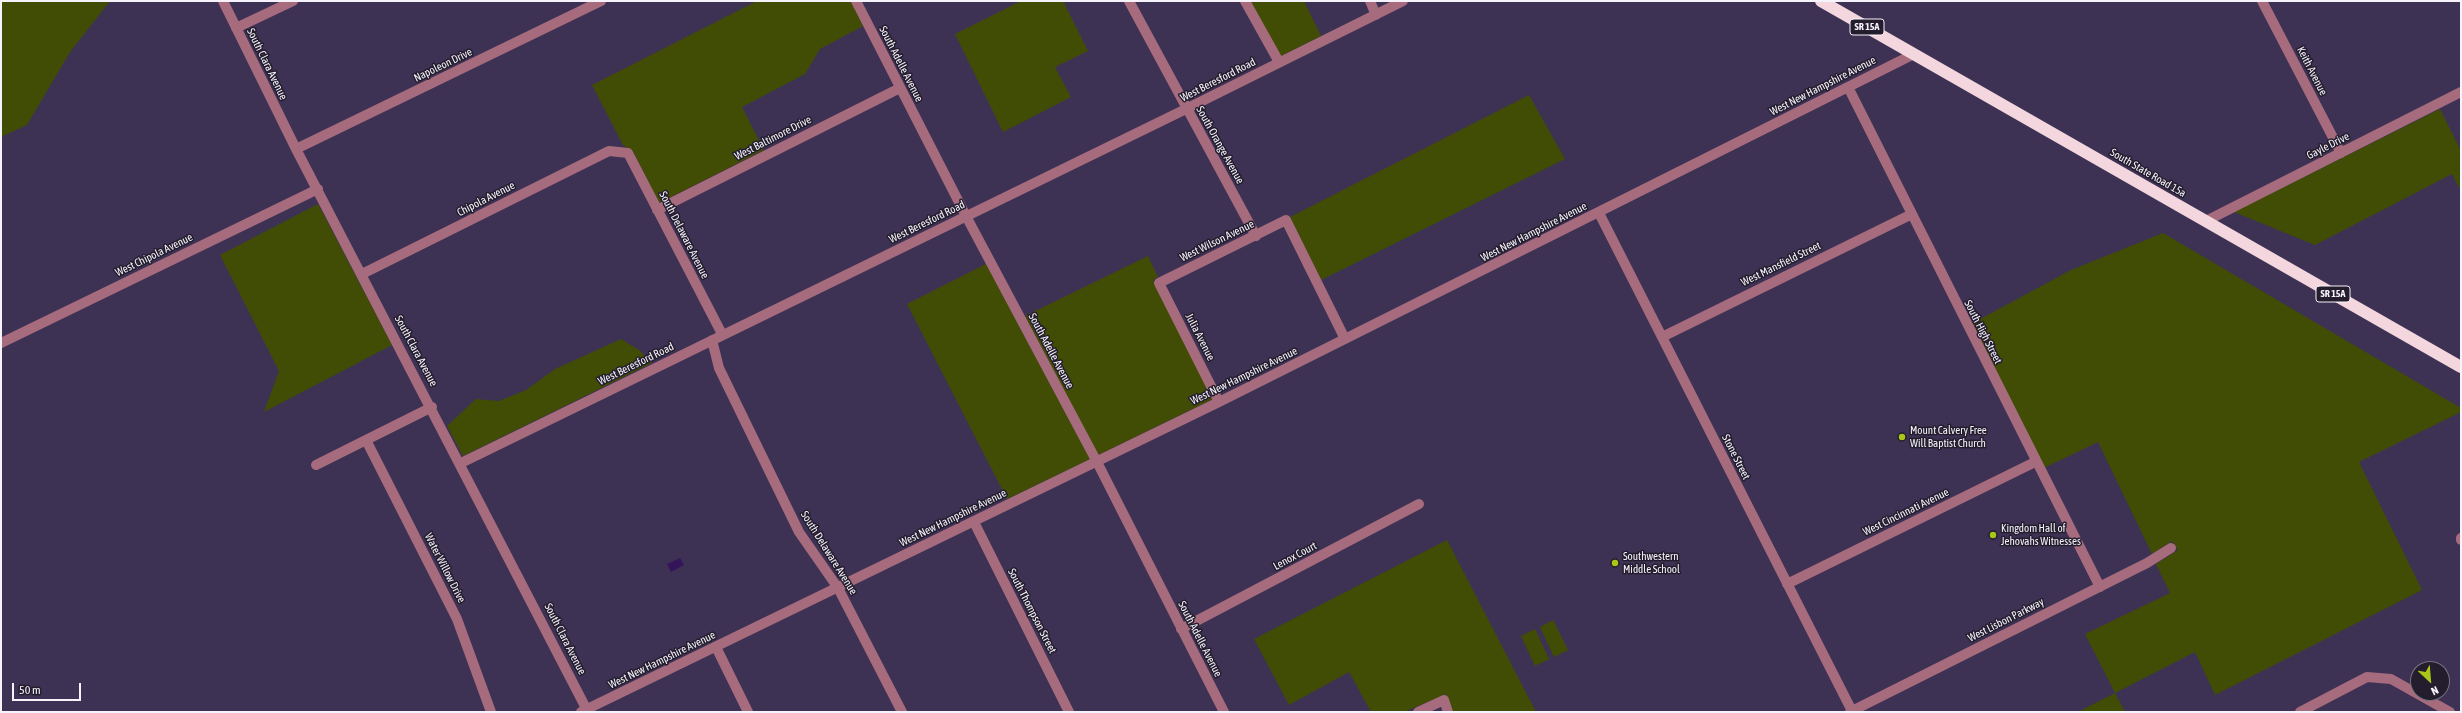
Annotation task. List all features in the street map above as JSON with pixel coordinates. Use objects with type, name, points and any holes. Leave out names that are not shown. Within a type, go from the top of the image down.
[{"type":"highway","name":"South State Road 15a","points":[[1821,1],[2461,367]]},
{"type":"street","name":"South Clara Avenue","points":[[223,1],[296,149],[461,463],[586,711]]},
{"type":"street","points":[[236,28],[293,1]]},
{"type":"street","name":"Napoleon Drive","points":[[296,149],[601,1]]},
{"type":"street","name":"South Adelle Avenue","points":[[856,1],[966,216],[1097,462],[1224,712]]},
{"type":"street","name":"South Orange Avenue","points":[[1129,1],[1186,109],[1256,236]]},
{"type":"street","points":[[1245,1],[1279,62]]},
{"type":"street","points":[[1370,1],[1376,15]]},
{"type":"street","name":"West Beresford Road","points":[[461,463],[722,334],[1186,109],[1403,1]]},
{"type":"street","name":"Keith Avenue","points":[[2262,1],[2341,153]]},
{"type":"street","name":"West New Hampshire Avenue","points":[[586,711],[1345,340],[1914,54]]},
{"type":"street","name":"South High Street","points":[[1848,87],[2035,462],[2100,587]]},
{"type":"street","name":"West Baltimore Drive","points":[[657,210],[900,88]]},
{"type":"street","name":"Gayle Drive","points":[[2206,221],[2461,92]]},
{"type":"street","name":"South Delaware Avenue","points":[[622,150],[628,153],[722,334]]},
{"type":"street","name":"Chipola Avenue","points":[[362,274],[609,151],[622,150]]},
{"type":"street","name":"West Chipola Avenue","points":[[1,343],[318,189]]},
{"type":"street","name":"Stone Street","points":[[1599,213],[1851,712]]},
{"type":"street","name":"West Mansfield Street","points":[[1662,337],[1912,214]]},
{"type":"street","name":"West Wilson Avenue","points":[[1159,283],[1286,220],[1345,340]]},
{"type":"street","name":"Julia Avenue","points":[[1159,283],[1219,402]]},
{"type":"street","name":"South Delaware Avenue","points":[[712,340],[719,368],[799,532],[838,588],[902,712]]},
{"type":"street","points":[[316,464],[432,407]]},
{"type":"street","name":"Water Willow Drive","points":[[366,440],[457,619],[491,712]]},
{"type":"street","name":"West Cincinnati Avenue","points":[[1787,584],[2035,462]]},
{"type":"street","name":"Lenox Court","points":[[1181,629],[1419,504]]},
{"type":"street","name":"South Thompson Street","points":[[974,522],[1069,712]]},
{"type":"street","name":"West Lisbon Parkway","points":[[1851,712],[2147,563],[2171,548]]},
{"type":"street","points":[[716,647],[748,712]]},
{"type":"street","points":[[2300,712],[2367,677],[2391,679],[2450,712]]},
{"type":"street","points":[[1418,712],[1444,700],[1448,712]]},
{"type":"green space","points":[[1,1],[110,1],[70,52],[27,125],[1,137]]},
{"type":"green space","points":[[757,1],[851,1],[863,26],[820,49],[805,74],[742,107],[764,150],[659,203],[633,151],[623,145],[592,85]]},
{"type":"green space","points":[[1021,1],[1063,1],[1088,51],[1055,67],[1071,97],[1003,132],[955,34]]},
{"type":"green space","points":[[1250,1],[1304,1],[1321,36],[1281,56]]},
{"type":"green space","points":[[1529,95],[1565,159],[1321,280],[1290,217]]},
{"type":"green space","points":[[2440,109],[2461,151],[2461,191],[2452,174],[2315,245],[2234,212]]},
{"type":"green space","points":[[318,204],[392,345],[264,412],[279,371],[220,255]]},
{"type":"green space","points":[[2163,233],[2461,408],[2461,412],[2359,462],[2422,590],[2215,695],[2195,652],[2115,693],[2085,634],[2170,593],[2156,564],[2178,550],[2172,541],[2152,554],[2098,442],[2044,468],[1971,324],[2071,270]]},
{"type":"green space","points":[[1148,256],[1158,277],[1153,280],[1213,399],[1098,455],[1025,316]]},
{"type":"green space","points":[[986,264],[1090,459],[1007,499],[907,304]]},
{"type":"green space","points":[[621,339],[639,350],[652,363],[463,456],[447,426],[476,399],[499,401],[526,390],[555,369]]},
{"type":"green space","points":[[1447,540],[1536,712],[1453,712],[1446,694],[1404,712],[1371,712],[1349,672],[1289,705],[1254,639]]},
{"type":"green space","points":[[1553,620],[1568,650],[1554,657],[1540,627]]},
{"type":"green space","points":[[1535,629],[1549,659],[1535,666],[1521,636]]},
{"type":"green space","points":[[2115,693],[2125,712],[2078,712]]},
{"type":"shaded area","points":[[680,558],[684,565],[671,572],[667,564]]},
{"type":"place","name":"Mount Calvery Free Will Baptist Church","points":[[1902,437]]},
{"type":"place","name":"Kingdom Hall of Jehovahs Witnesses","points":[[1993,535]]},
{"type":"place","name":"Southwestern Middle School","points":[[1615,563]]}]
